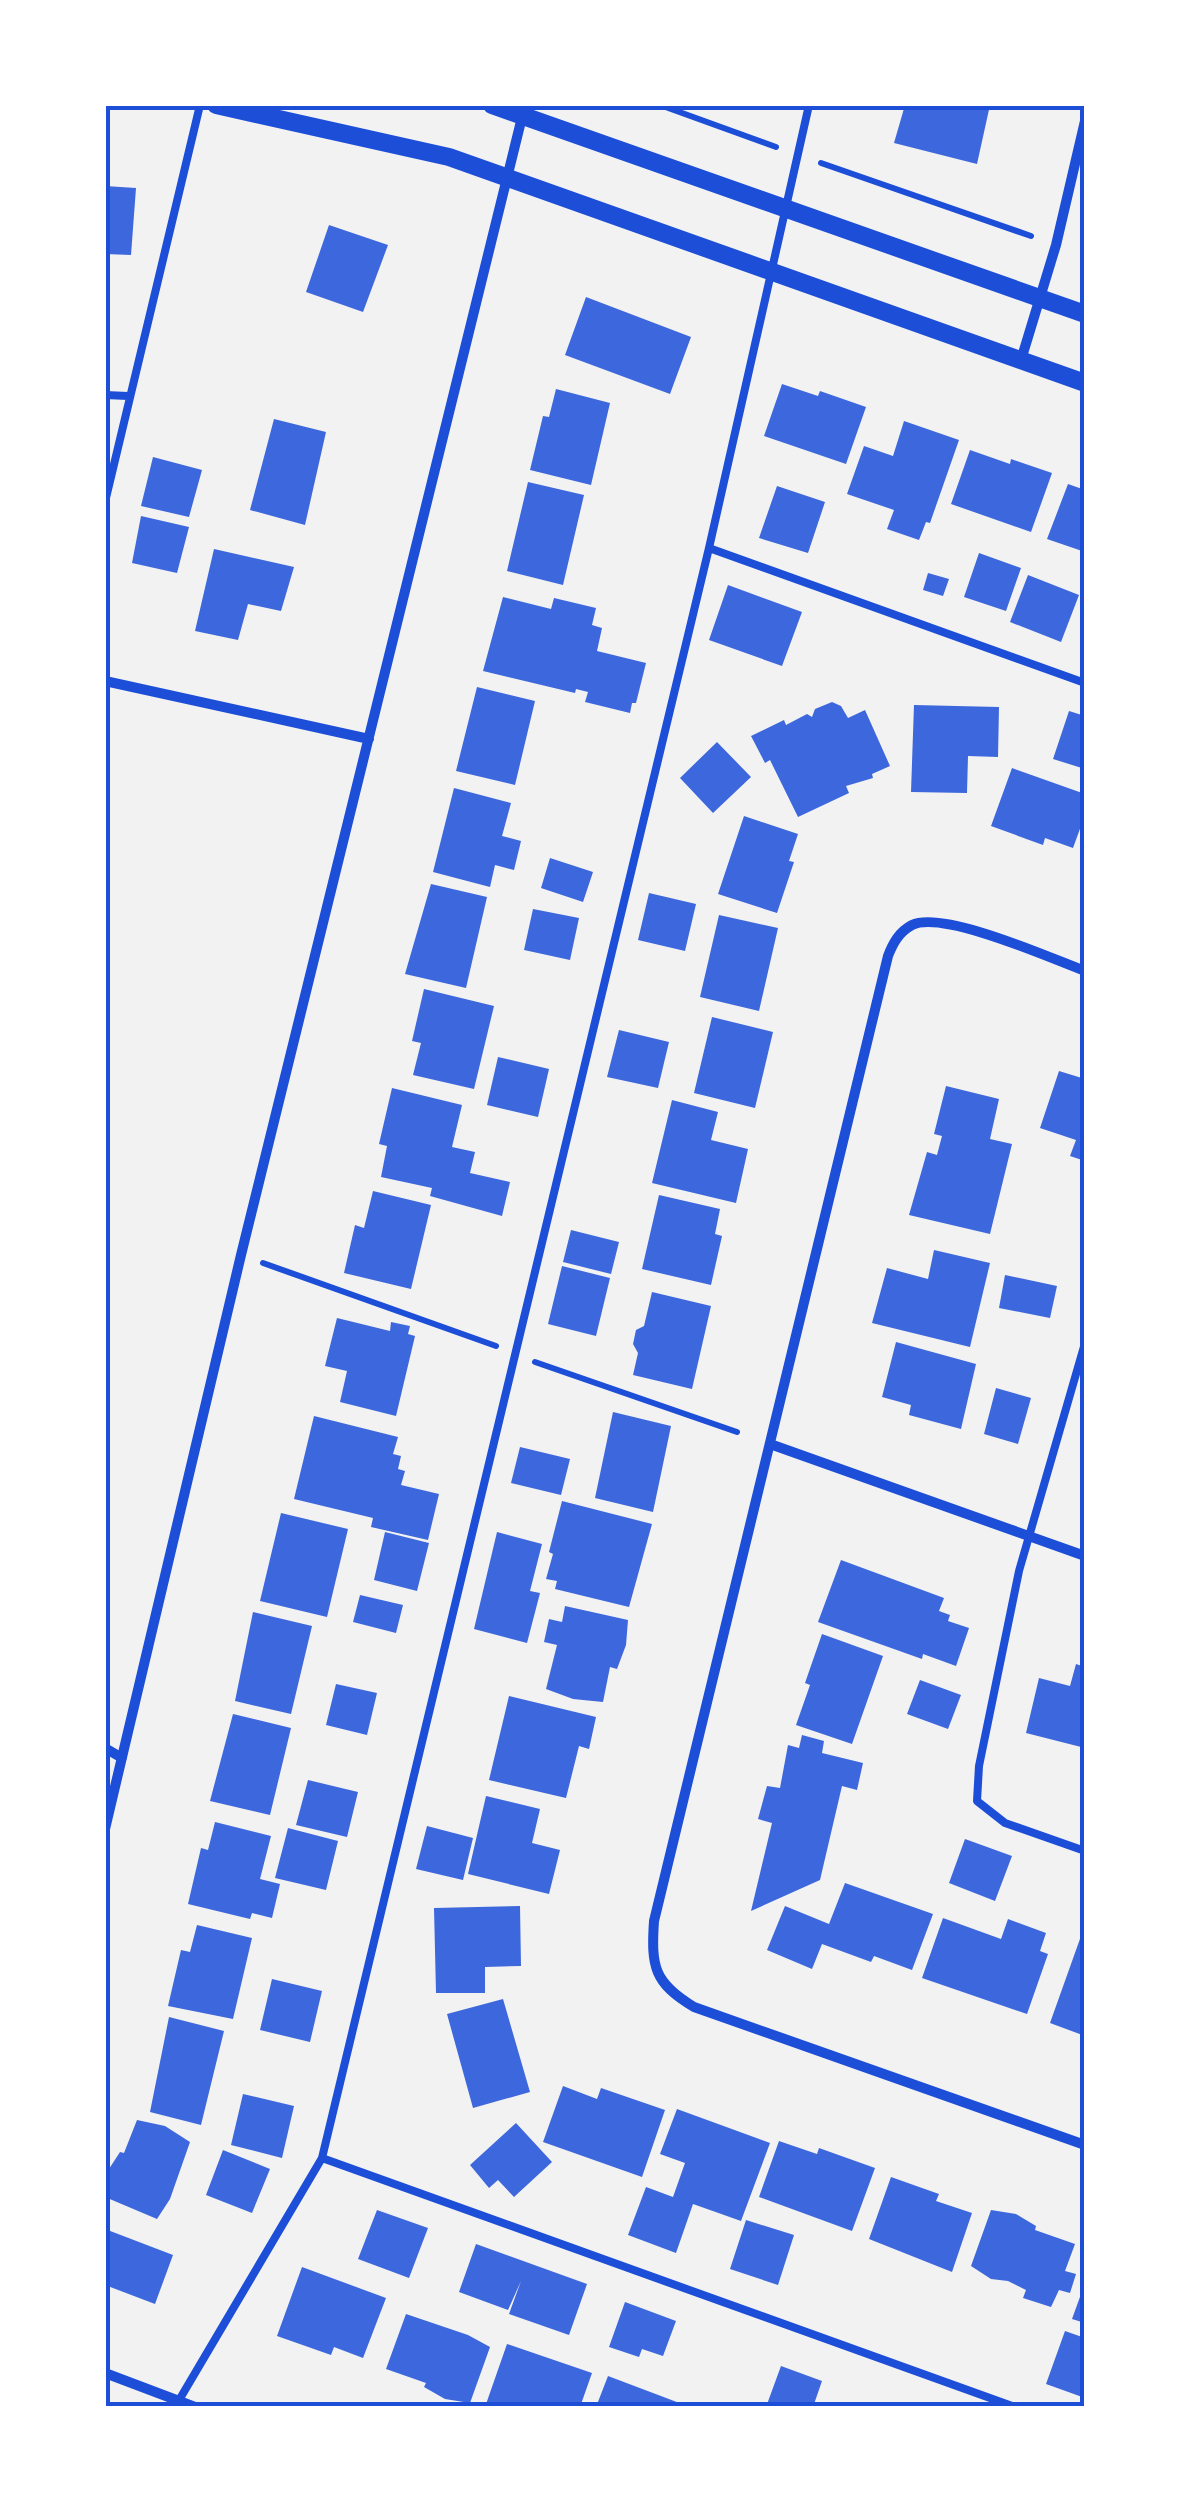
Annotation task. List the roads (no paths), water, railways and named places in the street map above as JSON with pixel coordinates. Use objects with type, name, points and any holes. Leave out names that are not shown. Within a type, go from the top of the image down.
[{"type":"street","points":[[216,105],[449,157],[1085,383]]},
{"type":"street","points":[[492,105],[524,110],[1085,314]]},
{"type":"street","points":[[105,1830],[240,1254],[524,110]]},
{"type":"street","points":[[1020,360],[1056,245],[1085,121]]},
{"type":"street","points":[[105,681],[369,739]]},
{"type":"street","points":[[1085,971],[962,926],[913,924],[896,937],[888,956],[654,1921],[652,1951],[667,1991],[694,2007],[1085,2145]]},
{"type":"street","points":[[770,1444],[1085,1556]]},
{"type":"street","points":[[105,1748],[122,1758]]},
{"type":"street","points":[[105,2373],[177,2404],[195,2407]]},
{"type":"lane","points":[[105,502],[200,105]]},
{"type":"lane","points":[[177,2404],[322,2158],[709,548],[809,105]]},
{"type":"lane","points":[[105,395],[128,396]]},
{"type":"lane","points":[[709,548],[1085,683]]},
{"type":"lane","points":[[1085,1343],[1028,1537],[978,1766],[977,1801],[1005,1823],[1085,1852]]},
{"type":"lane","points":[[322,2158],[1015,2407]]}]
